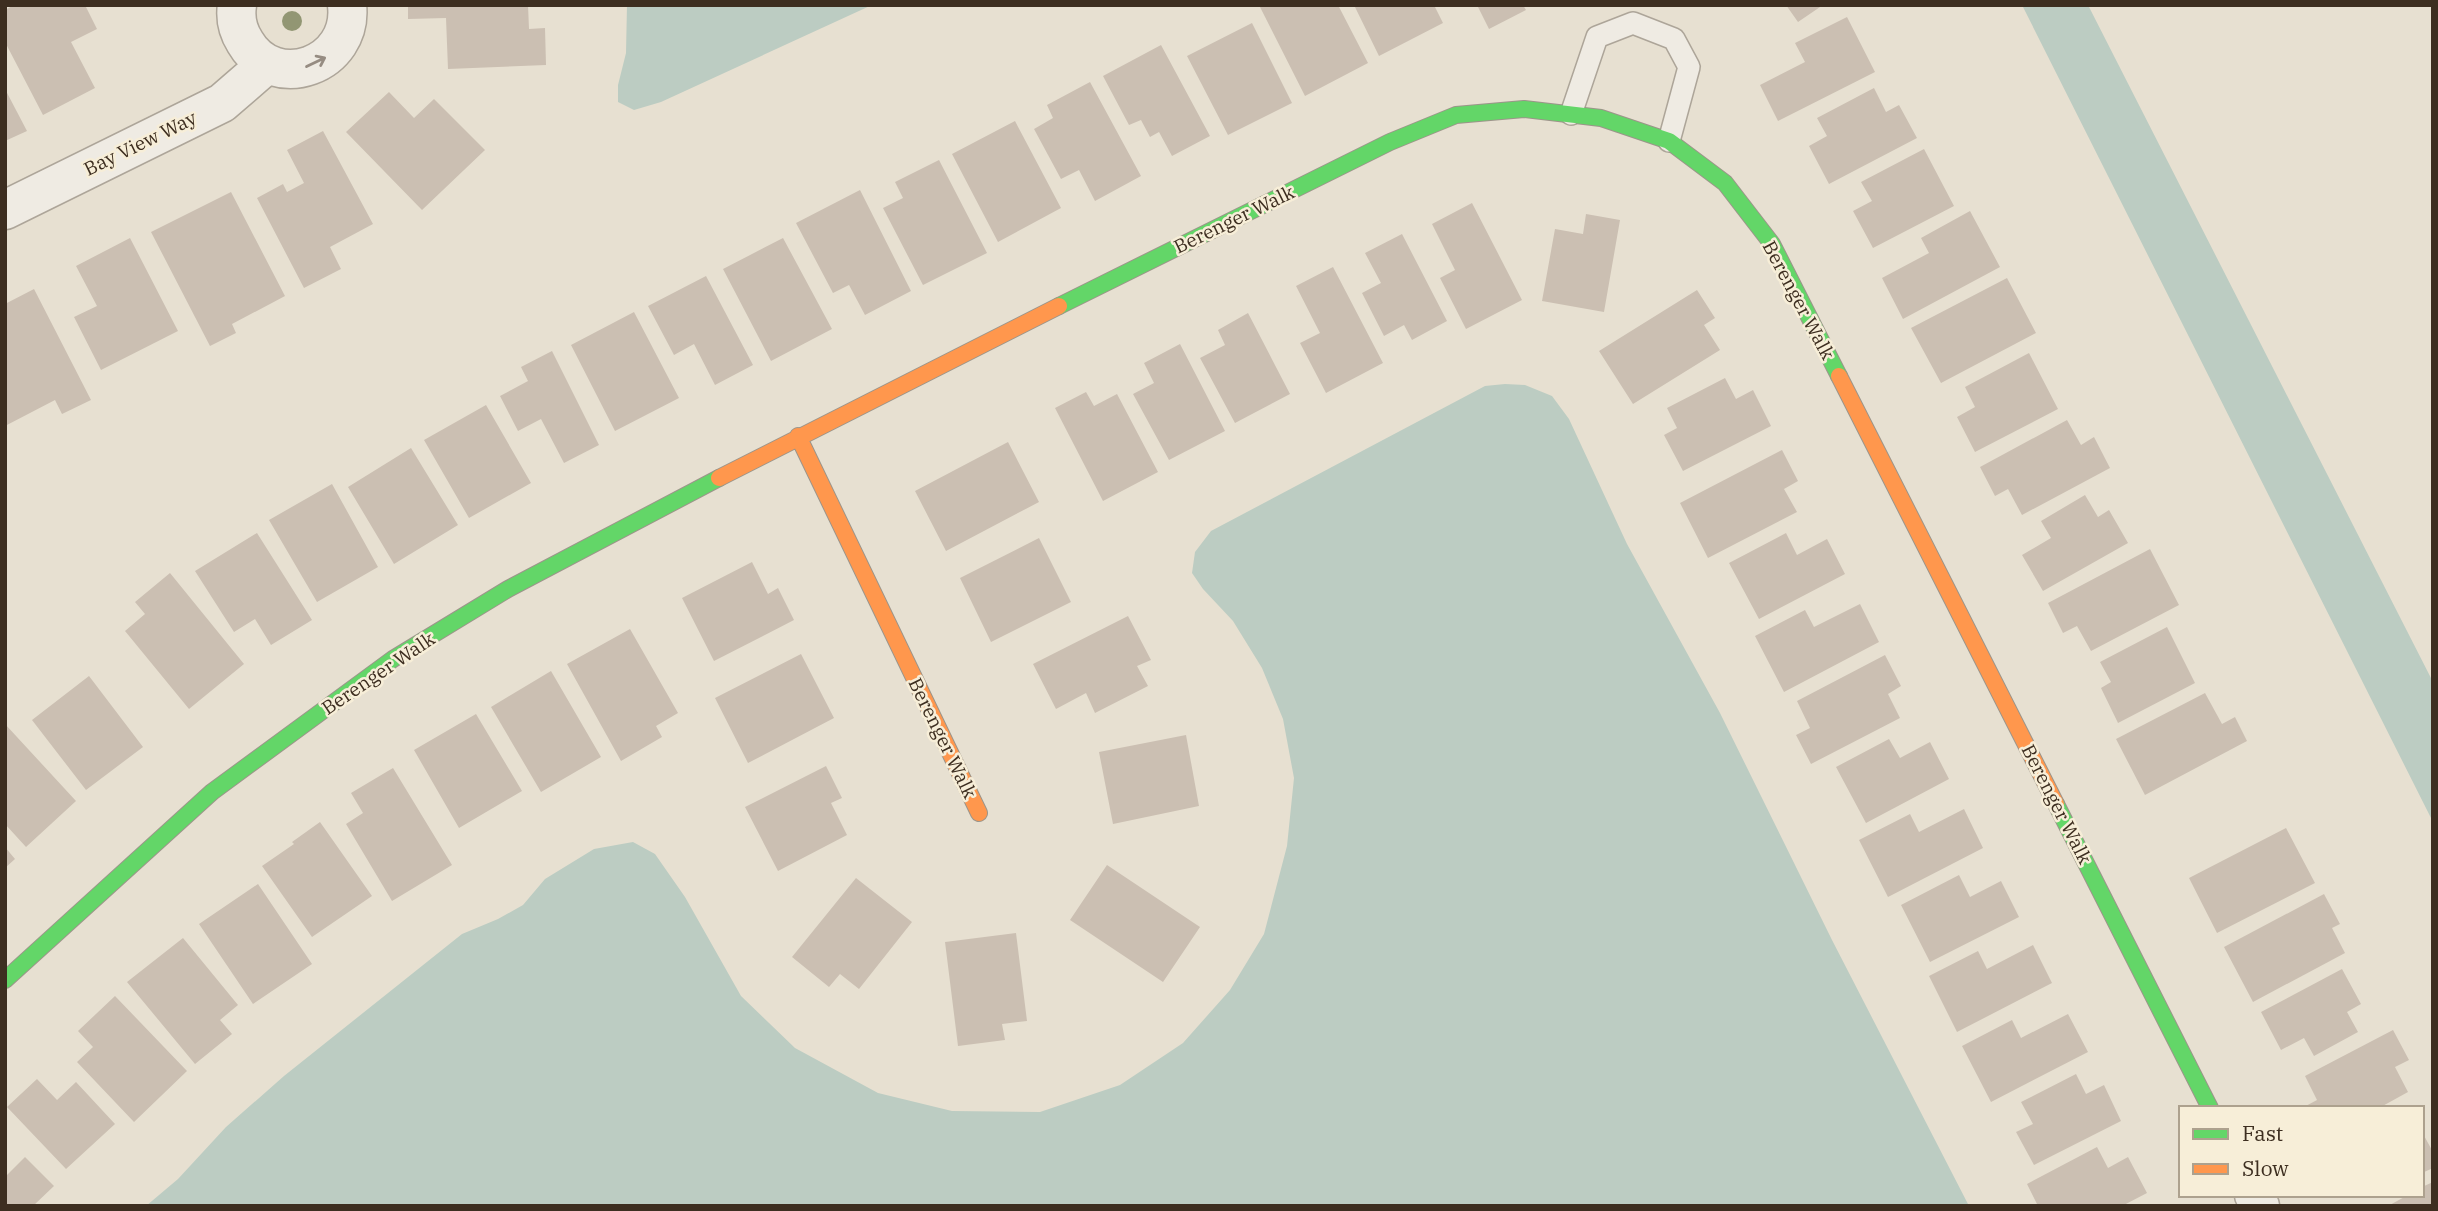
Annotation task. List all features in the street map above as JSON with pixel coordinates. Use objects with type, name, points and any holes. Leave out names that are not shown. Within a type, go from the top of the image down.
[{"type":"street","points":[[237,5],[239,31],[250,51],[267,64],[289,70],[311,67],[330,55],[343,38],[349,17],[347,5]]},
{"type":"street","name":"Bay View Way","points":[[5,210],[222,103],[267,64]]},
{"type":"street","name":"Berenger Walk","points":[[5,980],[27,957],[212,792],[393,659],[508,589],[798,436],[1390,142],[1456,115],[1524,109],[1601,118],[1669,141],[1725,183],[1772,244],[2209,1106]]},
{"type":"street","name":"Berenger Walk","points":[[798,436],[979,813]]},
{"type":"lane","points":[[1571,114],[1597,37],[1633,23],[1674,39],[1689,67],[1669,141]]},
{"type":"shaded area","points":[[627,5],[872,5],[661,102],[634,110],[618,102],[618,85],[626,53]]},
{"type":"shaded area","points":[[2022,5],[2088,5],[2433,682],[2433,822]]},
{"type":"shaded area","points":[[1525,385],[1552,396],[1569,419],[1627,544],[1720,713],[1832,940],[1969,1206],[146,1206],[178,1179],[226,1127],[284,1076],[462,934],[523,905],[545,879],[594,849],[633,842],[655,854],[685,897],[741,996],[795,1048],[878,1093],[952,1111],[1040,1112],[1120,1085],[1183,1043],[1230,990],[1264,934],[1287,846],[1294,778],[1283,719],[1262,668],[1233,621],[1192,573],[1195,552],[1211,531],[1485,386]]},
{"type":"building","points":[[14,5],[85,5],[97,29],[71,42],[95,88],[43,115],[5,42],[5,10]]},
{"type":"building","points":[[408,5],[528,5],[529,29],[545,28],[546,65],[448,69],[446,18],[408,19]]},
{"type":"building","points":[[1259,5],[1338,5],[1368,63],[1305,96]]},
{"type":"building","points":[[1354,5],[1434,5],[1443,23],[1379,56]]},
{"type":"building","points":[[1477,5],[1523,5],[1526,10],[1489,29]]},
{"type":"building","points":[[1786,5],[1823,5],[1798,22]]},
{"type":"building","points":[[1847,17],[1875,72],[1778,121],[1760,85],[1805,62],[1795,43]]},
{"type":"building","points":[[1252,23],[1292,103],[1228,135],[1187,56]]},
{"type":"building","points":[[1161,45],[1210,136],[1172,156],[1159,132],[1150,137],[1141,120],[1129,125],[1103,76]]},
{"type":"building","points":[[1090,82],[1141,176],[1095,201],[1079,170],[1061,179],[1034,129],[1053,118],[1047,105]]},
{"type":"building","points":[[1874,88],[1886,112],[1899,105],[1917,138],[1829,184],[1809,146],[1827,136],[1817,118]]},
{"type":"building","points":[[5,89],[27,131],[5,141]]},
{"type":"building","points":[[389,92],[414,118],[434,99],[485,150],[422,210],[346,132]]},
{"type":"building","points":[[1015,121],[1061,208],[998,242],[952,154]]},
{"type":"building","points":[[323,131],[373,224],[330,247],[341,269],[304,288],[257,198],[283,184],[287,192],[304,183],[287,150]]},
{"type":"building","points":[[1924,149],[1954,206],[1873,248],[1853,211],[1872,201],[1861,182]]},
{"type":"building","points":[[939,160],[987,253],[923,285],[883,208],[903,198],[895,182]]},
{"type":"building","points":[[860,190],[911,291],[865,315],[849,285],[833,293],[796,223]]},
{"type":"building","points":[[231,192],[285,296],[232,324],[236,333],[210,346],[151,232]]},
{"type":"building","points":[[1472,203],[1522,300],[1466,329],[1440,278],[1455,270],[1432,224]]},
{"type":"building","points":[[1970,211],[2000,267],[1903,319],[1882,278],[1929,253],[1921,238]]},
{"type":"building","points":[[1586,214],[1620,220],[1604,312],[1542,301],[1555,229],[1583,234]]},
{"type":"building","points":[[1402,234],[1447,321],[1412,340],[1404,325],[1384,336],[1362,293],[1381,283],[1365,253]]},
{"type":"building","points":[[130,238],[178,331],[101,370],[74,317],[97,306],[76,266]]},
{"type":"building","points":[[783,238],[832,329],[771,361],[723,269]]},
{"type":"building","points":[[1333,267],[1383,363],[1326,393],[1300,343],[1320,333],[1296,286]]},
{"type":"building","points":[[706,276],[753,365],[715,385],[694,344],[674,355],[648,306]]},
{"type":"building","points":[[2007,278],[2036,333],[1941,383],[1911,328]]},
{"type":"building","points":[[34,289],[91,400],[62,414],[55,400],[5,426],[5,304]]},
{"type":"building","points":[[1697,290],[1715,318],[1704,325],[1720,350],[1633,404],[1599,351]]},
{"type":"building","points":[[634,312],[679,398],[615,431],[571,345]]},
{"type":"building","points":[[1248,313],[1290,394],[1235,423],[1200,358],[1225,345],[1218,330]]},
{"type":"building","points":[[1180,344],[1225,431],[1169,460],[1133,394],[1154,383],[1144,363]]},
{"type":"building","points":[[552,351],[599,445],[564,463],[541,419],[518,431],[500,396],[528,381],[521,367]]},
{"type":"building","points":[[2029,353],[2058,409],[1975,452],[1957,417],[1975,407],[1965,387]]},
{"type":"building","points":[[1725,378],[1736,399],[1753,390],[1771,426],[1683,471],[1664,435],[1677,428],[1667,408]]},
{"type":"building","points":[[1086,392],[1094,406],[1117,394],[1158,472],[1103,501],[1055,408]]},
{"type":"building","points":[[486,405],[531,483],[469,518],[424,440]]},
{"type":"building","points":[[2067,420],[2081,445],[2094,437],[2110,468],[2022,515],[2008,489],[1995,496],[1980,467]]},
{"type":"building","points":[[1008,442],[1039,502],[946,551],[915,491]]},
{"type":"building","points":[[411,448],[458,525],[394,564],[348,487]]},
{"type":"building","points":[[1782,450],[1798,481],[1784,489],[1797,512],[1708,558],[1680,503]]},
{"type":"building","points":[[332,484],[378,567],[317,602],[269,520]]},
{"type":"building","points":[[2085,495],[2098,517],[2109,510],[2128,543],[2043,591],[2022,555],[2051,538],[2041,521]]},
{"type":"building","points":[[257,533],[312,620],[271,645],[255,619],[234,632],[195,571]]},
{"type":"building","points":[[1786,533],[1797,555],[1827,539],[1845,574],[1759,619],[1729,563]]},
{"type":"building","points":[[1039,538],[1071,602],[991,642],[960,578]]},
{"type":"building","points":[[2150,549],[2179,605],[2091,651],[2077,626],[2063,633],[2048,603]]},
{"type":"building","points":[[752,562],[768,594],[778,588],[794,620],[714,661],[682,598]]},
{"type":"building","points":[[170,573],[244,664],[189,709],[125,631],[145,614],[135,602]]},
{"type":"building","points":[[1860,604],[1879,642],[1784,692],[1755,636],[1805,610],[1814,627]]},
{"type":"building","points":[[1128,616],[1151,660],[1137,666],[1148,686],[1095,713],[1086,693],[1056,709],[1033,664]]},
{"type":"building","points":[[2167,627],[2195,683],[2118,723],[2101,688],[2111,682],[2100,662]]},
{"type":"building","points":[[630,629],[678,713],[656,726],[662,737],[621,761],[567,664]]},
{"type":"building","points":[[801,654],[834,718],[748,763],[715,698]]},
{"type":"building","points":[[1885,655],[1901,686],[1888,694],[1900,718],[1811,764],[1796,735],[1810,728],[1797,701]]},
{"type":"building","points":[[551,671],[601,757],[541,792],[491,707]]},
{"type":"building","points":[[89,676],[143,747],[86,790],[32,720]]},
{"type":"building","points":[[2205,693],[2222,724],[2235,717],[2247,741],[2145,795],[2116,739]]},
{"type":"building","points":[[476,714],[522,791],[459,828],[414,750]]},
{"type":"building","points":[[5,724],[76,801],[26,847],[5,824]]},
{"type":"building","points":[[1186,735],[1199,806],[1113,824],[1099,752]]},
{"type":"building","points":[[1889,739],[1900,758],[1930,742],[1949,779],[1866,823],[1836,767]]},
{"type":"building","points":[[826,766],[842,798],[831,803],[847,835],[778,871],[745,807]]},
{"type":"building","points":[[393,768],[452,865],[392,901],[346,824],[363,813],[351,793]]},
{"type":"building","points":[[1964,809],[1983,848],[1888,897],[1859,840],[1910,814],[1919,832]]},
{"type":"building","points":[[320,822],[372,896],[312,937],[262,866]]},
{"type":"building","points":[[2286,828],[2315,883],[2217,933],[2189,878]]},
{"type":"building","points":[[5,847],[15,859],[5,868]]},
{"type":"building","points":[[1107,865],[1200,927],[1163,982],[1070,920]]},
{"type":"building","points":[[1959,875],[1970,897],[2001,881],[2019,917],[1930,962],[1901,905]]},
{"type":"building","points":[[856,878],[912,922],[859,989],[840,974],[829,987],[792,957]]},
{"type":"building","points":[[258,884],[312,964],[253,1004],[199,924]]},
{"type":"building","points":[[2324,894],[2340,924],[2332,928],[2345,953],[2253,1002],[2224,947]]},
{"type":"building","points":[[1016,933],[1027,1021],[1002,1024],[1005,1040],[958,1046],[945,942]]},
{"type":"building","points":[[183,938],[238,1005],[220,1020],[232,1034],[195,1064],[127,982]]},
{"type":"building","points":[[2033,945],[2052,983],[1957,1032],[1929,976],[1978,951],[1987,969]]},
{"type":"building","points":[[2342,969],[2361,1004],[2347,1012],[2358,1032],[2314,1056],[2304,1038],[2281,1050],[2261,1012]]},
{"type":"building","points":[[115,996],[187,1071],[134,1122],[77,1062],[93,1047],[78,1031]]},
{"type":"building","points":[[2068,1014],[2088,1052],[1991,1102],[1962,1046],[2012,1020],[2021,1038]]},
{"type":"building","points":[[2393,1030],[2409,1060],[2395,1067],[2408,1092],[2383,1106],[2306,1106],[2317,1100],[2305,1076]]},
{"type":"building","points":[[2076,1074],[2086,1094],[2104,1085],[2121,1121],[2034,1165],[2016,1132],[2033,1124],[2021,1102]]},
{"type":"building","points":[[37,1079],[57,1100],[76,1082],[115,1124],[66,1169],[7,1107]]},
{"type":"building","points":[[2424,1136],[2433,1152],[2433,1168],[2424,1172]]},
{"type":"building","points":[[2097,1147],[2108,1168],[2128,1157],[2147,1193],[2122,1206],[2038,1206],[2027,1184]]},
{"type":"building","points":[[25,1157],[54,1186],[33,1206],[5,1206],[5,1173],[7,1175]]},
{"type":"building","points":[[2433,1182],[2433,1206],[2388,1206],[2404,1197],[2424,1197],[2424,1186]]},
{"type":"traffic: fast","points":[[1059,306],[1390,142],[1456,115],[1524,109],[1601,118],[1669,141],[1725,183],[1772,244],[1839,376]]},
{"type":"traffic: fast","points":[[5,980],[212,792],[393,659],[508,589],[719,478]]},
{"type":"traffic: fast","points":[[2056,804],[2209,1106]]},
{"type":"traffic: slow","points":[[719,478],[1059,306]]},
{"type":"traffic: slow","points":[[1839,376],[2056,804]]},
{"type":"traffic: slow","points":[[798,436],[979,813]]}]
